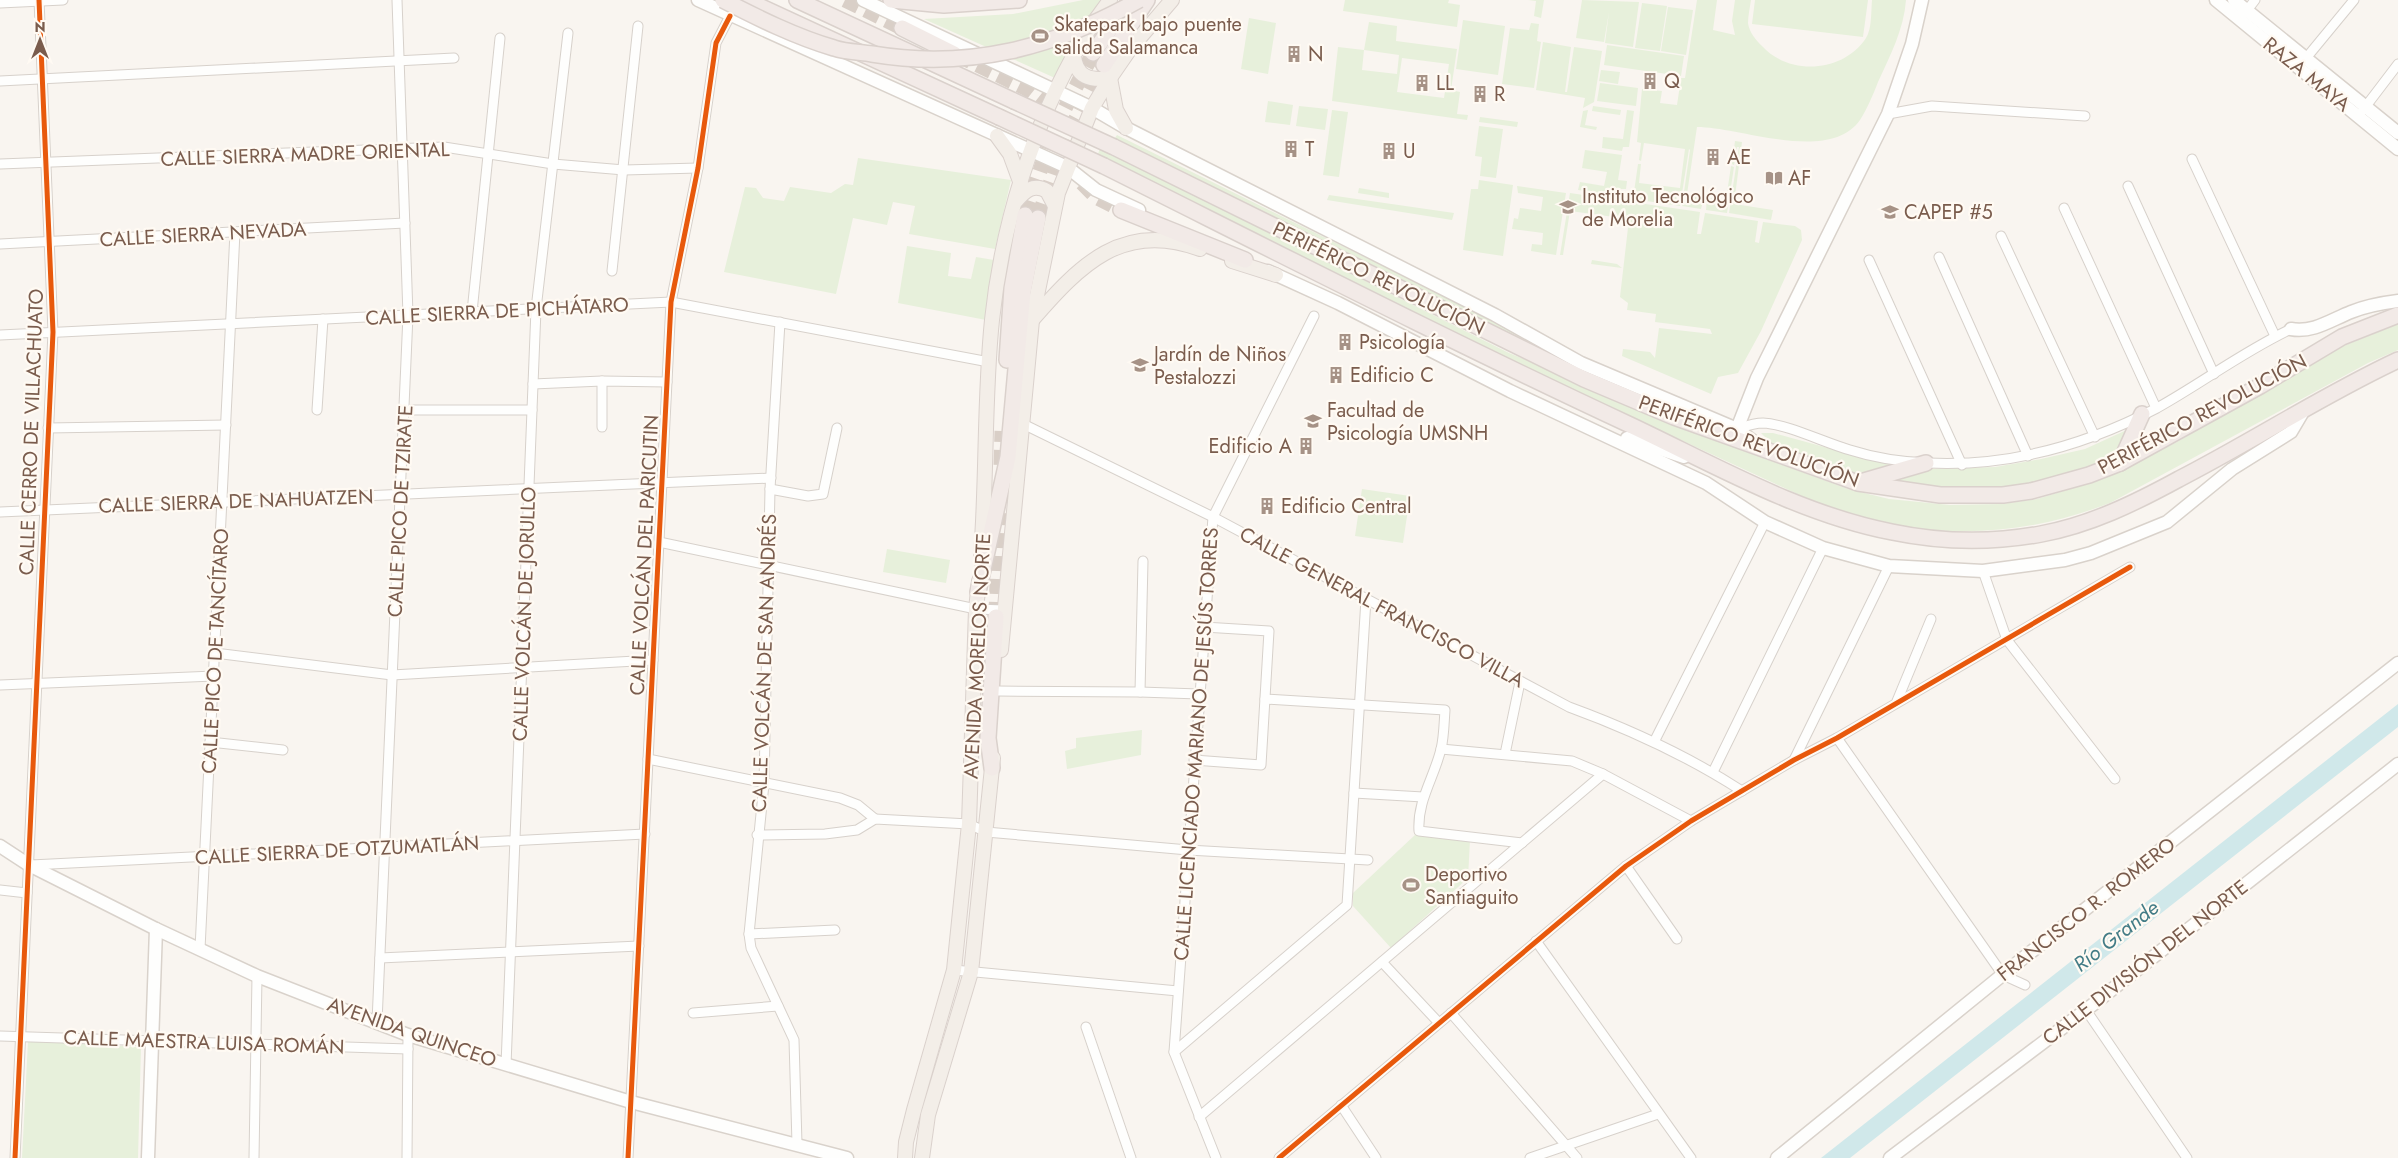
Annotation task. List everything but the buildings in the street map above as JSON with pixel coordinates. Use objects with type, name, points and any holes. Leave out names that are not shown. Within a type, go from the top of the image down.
[{"type":"highway","points":[[722,0],[772,24],[835,48],[893,58],[937,60],[972,59],[1031,47],[1089,25],[1139,0]]},
{"type":"highway","name":"PERIFÉRICO REVOLUCIÓN","points":[[746,0],[1104,166],[1536,381],[1784,497],[1830,515],[1890,532],[1954,539],[2011,538],[2070,527],[2131,505],[2398,360]]},
{"type":"highway","name":"PERIFÉRICO REVOLUCIÓN","points":[[797,0],[1114,147],[1584,380],[1674,417],[1858,483],[1940,495],[2004,495],[2058,484],[2120,463],[2260,386],[2342,337],[2398,315]]},
{"type":"highway","points":[[891,0],[944,4],[1019,0]]},
{"type":"highway","points":[[1094,53],[1130,0]]},
{"type":"highway","points":[[1107,71],[1147,0]]},
{"type":"highway","points":[[902,28],[954,54]]},
{"type":"highway","points":[[1121,210],[1245,260]]},
{"type":"highway","points":[[978,592],[1008,457],[1032,216],[1012,288],[1002,431]]},
{"type":"highway","points":[[2120,463],[2149,411]]},
{"type":"highway","points":[[1858,483],[1926,463]]},
{"type":"highway","points":[[992,768],[988,738],[1000,613]]},
{"type":"main road","points":[[698,0],[1067,167],[1096,190],[1318,294],[1510,391],[1706,483],[1765,522],[1823,548],[1889,566],[1983,571],[2065,560],[2091,553],[2167,522],[2232,469],[2291,432],[2304,410]]},
{"type":"main road","points":[[863,0],[1092,108],[1126,128],[1495,315],[1581,363],[1737,429],[1766,450]]},
{"type":"main road","name":"AVENIDA MORELOS NORTE","points":[[905,1158],[906,1142],[914,1110],[954,970],[969,824],[976,608],[987,471],[989,362],[992,319],[1001,259],[1031,151],[1056,91],[1074,56],[1110,0]]},
{"type":"main road","name":"AVENIDA MORELOS NORTE","points":[[922,1158],[928,1115],[971,972],[992,768],[998,691],[1000,613],[1032,320],[1055,206],[1067,167],[1107,71],[1130,49],[1172,0]]},
{"type":"main road","points":[[1737,429],[1756,378],[1888,114],[1912,44],[1922,0]]},
{"type":"main road","name":"RAZA MAYA","points":[[2216,0],[2241,6],[2307,57],[2362,111],[2398,150]]},
{"type":"main road","name":"RAZA MAYA","points":[[2241,6],[2362,111],[2398,133]]},
{"type":"main road","points":[[1074,56],[1075,66],[1081,74],[1089,78],[1107,71],[1116,110],[1126,128]]},
{"type":"main road","points":[[997,136],[1010,154],[1021,184]]},
{"type":"main road","points":[[1016,201],[1026,190],[1036,187],[1047,191],[1055,206]]},
{"type":"main road","points":[[1032,320],[1079,269],[1119,244],[1139,240],[1159,239],[1188,244],[1276,275]]},
{"type":"main road","points":[[2291,329],[2301,331],[2312,329],[2361,309],[2398,301]]},
{"type":"main road","name":"PERIFÉRICO REVOLUCIÓN","points":[[1572,419],[1739,476]]},
{"type":"main road","name":"FRANCISCO R. ROMERO","points":[[1777,1158],[2003,974],[2398,663]]},
{"type":"main road","name":"CALLE DIVISIÓN DEL NORTE","points":[[1890,1158],[2086,1010],[2398,764]]},
{"type":"main road","name":"AVENIDA QUINCEO","points":[[0,846],[29,865],[200,950],[257,976],[408,1035],[631,1102],[847,1158]]},
{"type":"main road","points":[[148,1158],[156,929]]},
{"type":"street","points":[[0,3],[64,0]]},
{"type":"street","name":"CALLE PICO DE TZIRATE","points":[[378,1022],[408,315],[397,0]]},
{"type":"street","points":[[2307,57],[2354,0]]},
{"type":"street","name":"CALLE CERRO DE VILLACHUATO","points":[[15,1158],[53,332],[39,1]]},
{"type":"street","name":"CALLE VOLCÁN DEL PARICUTIN","points":[[628,1158],[671,302],[698,168],[716,43],[730,16]]},
{"type":"street","points":[[612,271],[638,26]]},
{"type":"street","name":"CALLE VOLCÁN DE JORULLO","points":[[506,1065],[536,309],[568,33]]},
{"type":"street","points":[[472,312],[500,38]]},
{"type":"street","points":[[0,80],[454,58]]},
{"type":"street","points":[[2362,111],[2398,64]]},
{"type":"street","points":[[1888,114],[1932,106],[2085,116]]},
{"type":"street","name":"CALLE SIERRA MADRE ORIENTAL","points":[[0,164],[444,147],[553,164],[624,170],[698,168]]},
{"type":"street","points":[[2192,159],[2275,336]]},
{"type":"street","points":[[2128,186],[2214,374]]},
{"type":"street","points":[[2064,208],[2149,411]]},
{"type":"street","name":"CALLE SIERRA NEVADA","points":[[0,244],[405,223]]},
{"type":"street","name":"CALLE PICO DE TANCÍTARO","points":[[200,950],[235,232]]},
{"type":"street","points":[[2001,236],[2095,437]]},
{"type":"street","points":[[1939,257],[2028,456]]},
{"type":"street","points":[[1869,260],[1962,464]]},
{"type":"street","name":"CALLE SIERRA DE PICHÁTARO","points":[[0,335],[671,302],[989,362]]},
{"type":"street","name":"CALLE LICENCIADO MARIANO DE JESÚS TORRES","points":[[1216,1158],[1174,1052],[1213,517],[1314,316]]},
{"type":"street","points":[[317,410],[323,319]]},
{"type":"street","name":"CALLE VOLCÁN DE SAN ANDRÉS","points":[[780,322],[770,489],[764,784],[748,934],[751,948],[794,1040],[797,1144]]},
{"type":"street","points":[[1737,429],[1754,424],[1774,425],[1852,451],[1926,463],[1962,464],[2028,456],[2095,437],[2149,411],[2275,336],[2291,329]]},
{"type":"street","points":[[602,381],[602,426]]},
{"type":"street","points":[[533,384],[602,381],[667,382]]},
{"type":"street","points":[[404,410],[532,410]]},
{"type":"street","name":"CALLE GENERAL FRANCISCO VILLA","points":[[1021,422],[1213,517],[1520,682],[1569,707],[1612,723],[1654,742],[1713,772],[1742,791]]},
{"type":"street","points":[[48,428],[226,425]]},
{"type":"street","points":[[770,489],[808,496],[823,494],[837,428]]},
{"type":"street","name":"CALLE SIERRA DE NAHUATZEN","points":[[0,512],[771,478]]},
{"type":"street","points":[[1654,742],[1765,522]]},
{"type":"street","points":[[659,542],[1000,613]]},
{"type":"street","points":[[1713,772],[1823,548]]},
{"type":"street","points":[[1140,692],[1143,561]]},
{"type":"street","points":[[1794,760],[1889,566]]},
{"type":"street","points":[[1279,1158],[1626,866],[1691,821],[1794,760],[1837,738],[1897,701],[2007,640],[2130,566]]},
{"type":"street","points":[[1983,571],[2007,640],[2115,779]]},
{"type":"street","points":[[1174,1052],[1347,905],[1366,599]]},
{"type":"street","points":[[1897,701],[1931,619]]},
{"type":"street","points":[[1194,760],[1261,765],[1269,631],[1204,627]]},
{"type":"street","points":[[215,653],[392,676],[653,660]]},
{"type":"street","points":[[0,685],[214,676]]},
{"type":"street","points":[[1505,754],[1520,682]]},
{"type":"street","points":[[998,691],[1199,694]]},
{"type":"street","points":[[1265,699],[1445,710],[1441,749],[1423,797],[1418,817],[1419,831],[1522,843]]},
{"type":"street","points":[[1837,738],[2003,974],[2025,985]]},
{"type":"street","points":[[210,742],[283,750]]},
{"type":"street","points":[[1441,749],[1572,760],[1603,774],[1691,821]]},
{"type":"street","points":[[648,759],[840,798],[858,805],[875,818],[969,824],[986,832],[1188,850],[1368,860]]},
{"type":"street","points":[[1199,1117],[1603,774]]},
{"type":"street","points":[[1354,793],[1423,797]]},
{"type":"street","points":[[757,836],[825,834],[857,830],[875,818]]},
{"type":"street","name":"CALLE SIERRA DE OTZUMATLÁN","points":[[29,865],[644,834]]},
{"type":"street","points":[[1626,866],[1677,939]]},
{"type":"street","points":[[0,890],[27,893]]},
{"type":"street","points":[[748,934],[835,930]]},
{"type":"street","points":[[1536,941],[1691,1158]]},
{"type":"street","points":[[380,958],[639,946]]},
{"type":"street","points":[[1382,962],[1439,1023]]},
{"type":"street","points":[[954,970],[1178,991]]},
{"type":"street","points":[[254,1158],[257,976]]},
{"type":"street","points":[[692,1013],[778,1006]]},
{"type":"street","points":[[2086,1010],[2187,1158]]},
{"type":"street","points":[[1450,1013],[1577,1158]]},
{"type":"street","points":[[1086,1027],[1131,1158]]},
{"type":"street","points":[[407,1158],[408,1035]]},
{"type":"street","name":"CALLE MAESTRA LUISA ROMÁN","points":[[0,1036],[408,1049]]},
{"type":"street","points":[[1341,1106],[1376,1158]]},
{"type":"street","points":[[1530,1158],[1658,1114]]},
{"type":"green space","points":[[1083,0],[1102,0],[1055,78],[924,19],[1013,14]]},
{"type":"green space","points":[[1345,0],[1449,0],[1448,3],[1460,5],[1457,27],[1343,11]]},
{"type":"green space","points":[[1528,0],[1544,0],[1541,18],[1534,16],[1536,1]]},
{"type":"green space","points":[[1582,0],[1639,2],[1633,47],[1605,43],[1609,12],[1604,42],[1576,38]]},
{"type":"green space","points":[[1697,0],[1717,0],[1713,30],[1735,35],[1732,21],[1735,0],[1751,0],[1748,23],[1753,36],[1760,44],[1773,56],[1786,62],[1801,66],[1816,66],[1830,64],[1856,50],[1868,34],[1872,0],[1906,0],[1905,11],[1892,52],[1870,102],[1860,120],[1846,133],[1828,140],[1806,142],[1697,127],[1687,194],[1704,197],[1701,209],[1682,206],[1689,149],[1680,206],[1633,199],[1638,164],[1641,164],[1639,183],[1680,188],[1685,149],[1644,143],[1641,161],[1639,160],[1641,143],[1637,142],[1642,89],[1662,91],[1660,103],[1677,105],[1681,78],[1685,78]]},
{"type":"green space","points":[[1755,0],[1868,0],[1863,37],[1752,24]]},
{"type":"green space","points":[[1642,3],[1667,6],[1660,51],[1635,48]]},
{"type":"green space","points":[[1668,7],[1693,10],[1686,55],[1661,51]]},
{"type":"green space","points":[[1249,18],[1276,23],[1268,74],[1241,69]]},
{"type":"green space","points":[[1463,20],[1505,26],[1498,75],[1456,69]]},
{"type":"green space","points":[[1369,22],[1397,26],[1396,41],[1457,49],[1451,90],[1460,92],[1457,114],[1468,115],[1467,120],[1332,101],[1338,47],[1364,50]],"holes":[[[1364,50],[1399,55],[1397,74],[1362,70]],[[1402,58],[1449,64],[1444,98],[1397,92]]]},
{"type":"green space","points":[[1531,23],[1539,24],[1537,41],[1541,42],[1534,88],[1502,84],[1510,28],[1529,30]]},
{"type":"green space","points":[[1543,42],[1571,47],[1565,92],[1567,92],[1574,47],[1602,51],[1594,102],[1583,108],[1585,98],[1536,90]]},
{"type":"green space","points":[[1607,45],[1684,56],[1681,76],[1604,65]]},
{"type":"green space","points":[[1601,70],[1620,72],[1618,84],[1599,81]]},
{"type":"green space","points":[[1600,83],[1638,88],[1636,106],[1597,101]]},
{"type":"green space","points":[[1268,101],[1293,105],[1290,125],[1265,122]]},
{"type":"green space","points":[[1299,106],[1328,109],[1325,130],[1296,126]]},
{"type":"green space","points":[[1593,106],[1621,110],[1620,115],[1592,111]]},
{"type":"green space","points":[[1332,110],[1348,112],[1339,177],[1323,175]]},
{"type":"green space","points":[[1588,110],[1585,125],[1597,127],[1596,130],[1580,127],[1583,111]]},
{"type":"green space","points":[[1627,110],[1634,111],[1629,147],[1623,147],[1622,151],[1602,148],[1603,137],[1623,139]]},
{"type":"green space","points":[[1480,117],[1518,122],[1517,127],[1479,122]]},
{"type":"green space","points":[[1479,126],[1503,129],[1496,178],[1480,176],[1482,157],[1475,156]]},
{"type":"green space","points":[[1117,135],[1472,310],[1571,364],[1117,140],[1115,138]]},
{"type":"green space","points":[[1735,141],[1742,142],[1734,204],[1773,210],[1771,220],[1729,213],[1739,147],[1737,147],[1734,165],[1732,164]]},
{"type":"green space","points":[[1100,148],[1509,353],[1731,446],[1848,489],[1889,499],[1950,505],[2002,504],[2037,499],[2100,480],[2177,442],[2336,349],[2398,324],[2398,350],[2368,363],[2110,503],[2037,524],[2001,530],[1929,530],[1856,516],[1819,504],[1506,359],[1098,154]]},
{"type":"green space","points":[[1585,150],[1622,155],[1618,180],[1627,181],[1626,189],[1621,189],[1621,193],[1625,194],[1625,197],[1578,190],[1580,182],[1604,186],[1607,172],[1582,168]]},
{"type":"green space","points":[[858,158],[1011,180],[995,249],[909,234],[915,206],[893,202],[887,225],[853,218],[836,294],[724,272],[745,187],[756,188],[763,198],[784,201],[790,187],[831,193],[845,184],[853,185]]},
{"type":"green space","points":[[1731,166],[1734,167],[1727,213],[1706,210],[1707,198],[1726,200]]},
{"type":"green space","points":[[1479,180],[1513,185],[1503,256],[1463,250],[1471,189],[1478,189]]},
{"type":"green space","points":[[1517,186],[1566,193],[1556,255],[1531,251],[1532,244],[1542,245],[1543,233],[1512,229],[1514,218],[1518,219],[1520,208],[1541,211],[1543,197],[1518,193]]},
{"type":"green space","points":[[1359,188],[1389,193],[1389,198],[1358,193]]},
{"type":"green space","points":[[1570,193],[1700,212],[1697,234],[1701,234],[1705,213],[1758,221],[1755,242],[1759,243],[1763,222],[1795,226],[1801,230],[1802,240],[1761,331],[1738,373],[1718,377],[1711,394],[1622,356],[1623,349],[1650,352],[1655,358],[1659,328],[1712,334],[1710,329],[1655,322],[1656,314],[1627,310],[1628,303],[1620,297],[1629,219],[1570,211],[1563,255],[1560,255]]},
{"type":"green space","points":[[1329,195],[1454,213],[1452,220],[1327,200]]},
{"type":"green space","points":[[907,246],[951,253],[948,276],[971,279],[976,257],[994,260],[986,320],[898,303]]},
{"type":"green space","points":[[1592,260],[1617,264],[1622,268],[1591,264]]},
{"type":"green space","points":[[2131,428],[2114,459],[2044,482],[1997,488],[1949,489],[1879,481],[1926,469],[1995,467],[2041,459],[2085,449]]},
{"type":"green space","points":[[1761,433],[1773,433],[1901,468],[1855,476],[1798,456],[1771,443]]},
{"type":"green space","points":[[1362,489],[1410,496],[1403,543],[1355,536]]},
{"type":"green space","points":[[887,549],[950,560],[946,583],[883,572]]},
{"type":"green space","points":[[1142,730],[1141,755],[1067,769],[1065,751],[1076,748],[1076,738]]},
{"type":"green space","name":"Deportivo Santiaguito","points":[[1415,835],[1470,840],[1468,878],[1391,948],[1353,906],[1353,893]]},
{"type":"green space","points":[[28,1041],[141,1047],[138,1158],[22,1158]]},
{"type":"water","name":"Río Grande","points":[[2398,704],[2398,727],[1850,1158],[1821,1158]]},
{"type":"tunnel","points":[[845,0],[902,28]]},
{"type":"tunnel","points":[[1025,215],[1054,130],[1093,53]]},
{"type":"tunnel","points":[[957,55],[1027,89],[1046,104],[1050,119]]},
{"type":"tunnel","points":[[1038,218],[1067,136],[1102,68]]},
{"type":"tunnel","points":[[1082,183],[1096,197],[1121,210]]},
{"type":"tunnel","points":[[1001,465],[1002,431]]},
{"type":"tunnel","points":[[996,617],[999,513]]},
{"type":"cycle path","points":[[15,1158],[53,332],[39,0]]},
{"type":"cycle path","points":[[628,1158],[671,302],[698,168],[716,43],[730,16]]},
{"type":"cycle path","points":[[1279,1158],[1626,866],[1691,821],[2130,567]]},
{"type":"place","name":"Skatepark bajo puente salida Salamanca","points":[[1040,36]]},
{"type":"place","name":"N","points":[[1294,54]]},
{"type":"place","name":"Q","points":[[1650,81]]},
{"type":"place","name":"LL","points":[[1422,83]]},
{"type":"place","name":"R","points":[[1480,94]]},
{"type":"place","name":"T","points":[[1291,149]]},
{"type":"place","name":"U","points":[[1389,151]]},
{"type":"place","name":"AE","points":[[1713,157]]},
{"type":"place","name":"AF","points":[[1774,178]]},
{"type":"place","name":"Instituto Tecnológico de Morelia","points":[[1568,207]]},
{"type":"place","name":"CAPEP #5","points":[[1890,212]]},
{"type":"place","name":"Psicología","points":[[1345,342]]},
{"type":"place","name":"Jardín de Niños Pestalozzi","points":[[1140,365]]},
{"type":"place","name":"Edificio C","points":[[1336,375]]},
{"type":"place","name":"Facultad de Psicología UMSNH","points":[[1313,421]]},
{"type":"place","name":"Edificio A","points":[[1306,446]]},
{"type":"place","name":"Edificio Central","points":[[1267,506]]},
{"type":"place","name":"Deportivo Santiaguito","points":[[1411,885]]}]
